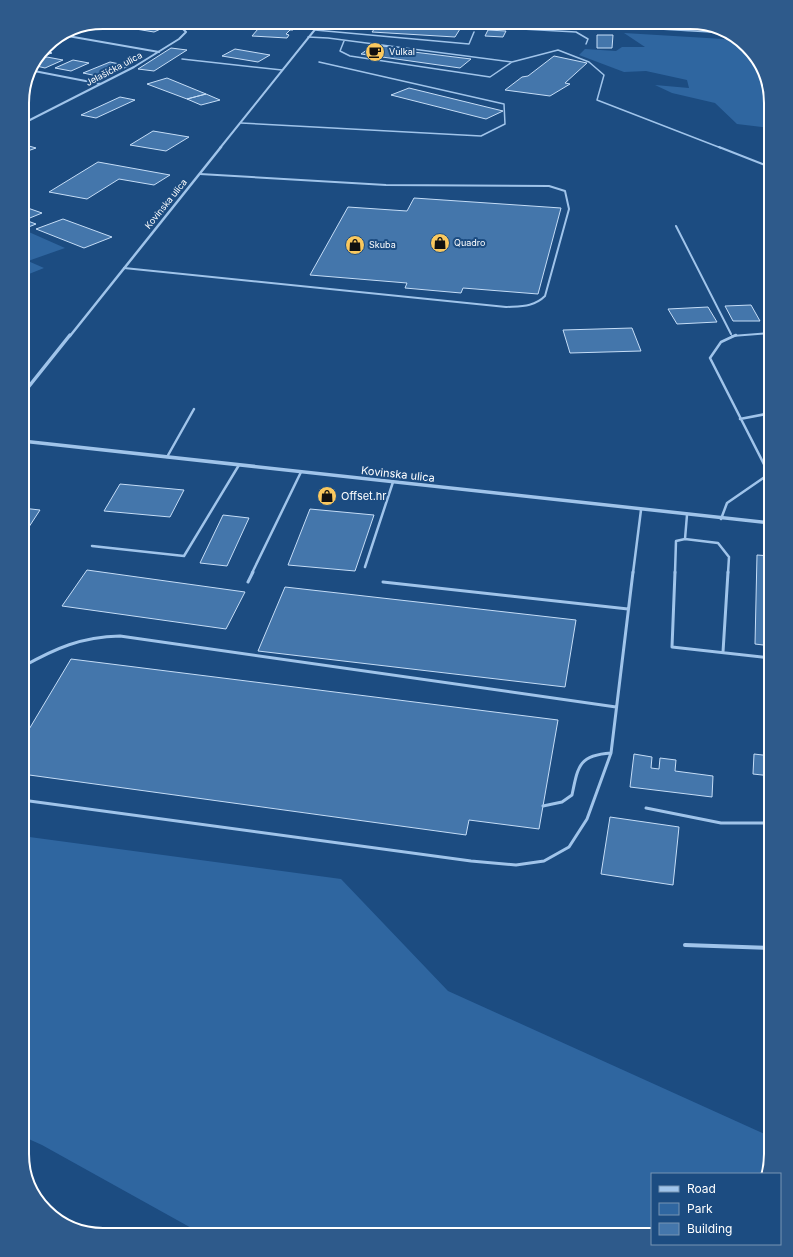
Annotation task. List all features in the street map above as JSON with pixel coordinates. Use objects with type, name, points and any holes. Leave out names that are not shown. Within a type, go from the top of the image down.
[{"type":"street","name":"Jelašićka ulica","points":[[29,120],[102,84],[159,52],[186,32],[183,29]]},
{"type":"street","name":"Kovinska ulica","points":[[29,386],[315,30]]},
{"type":"street","points":[[71,37],[159,52]]},
{"type":"street","points":[[36,71],[102,84]]},
{"type":"street","name":"Kovinska ulica","points":[[29,442],[764,522]]},
{"type":"lane","points":[[521,29],[576,32],[584,34],[588,39],[586,44]]},
{"type":"lane","points":[[659,29],[711,32]]},
{"type":"lane","points":[[315,30],[469,44],[474,32]]},
{"type":"lane","points":[[308,37],[512,62]]},
{"type":"lane","points":[[344,41],[340,51],[350,56],[490,77],[512,62],[558,50],[589,62],[604,74],[597,100],[764,165]]},
{"type":"lane","points":[[182,59],[282,70]]},
{"type":"lane","points":[[240,123],[481,136],[505,124],[504,104],[318,62]]},
{"type":"lane","points":[[124,268],[506,307],[529,306],[539,302],[545,296],[569,209],[565,191],[549,186],[386,185],[200,174]]},
{"type":"lane","points":[[676,226],[731,334]]},
{"type":"lane","points":[[764,333],[731,334],[717,344],[710,358],[764,465]]},
{"type":"lane","points":[[168,457],[194,408]]},
{"type":"lane","points":[[740,419],[764,414]]},
{"type":"lane","points":[[92,546],[184,556],[239,465]]},
{"type":"lane","points":[[248,582],[301,472]]},
{"type":"lane","points":[[721,518],[727,504],[764,478]]},
{"type":"lane","points":[[365,567],[393,482]]},
{"type":"lane","points":[[29,801],[463,860],[516,865],[544,861],[569,847],[587,819],[611,753],[641,510]]},
{"type":"lane","points":[[685,540],[687,515]]},
{"type":"lane","points":[[722,652],[729,557],[718,543],[685,540],[676,541],[672,647],[764,657]]},
{"type":"lane","points":[[383,582],[628,609]]},
{"type":"lane","points":[[29,663],[64,644],[79,639],[102,635],[120,636],[616,707]]},
{"type":"lane","points":[[543,806],[562,802],[572,795],[577,771],[583,759],[594,754],[611,753]]},
{"type":"lane","points":[[646,808],[721,823],[764,823]]},
{"type":"lane","points":[[685,945],[764,948]]},
{"type":"green space","points":[[672,29],[701,30],[691,31]]},
{"type":"green space","points":[[624,33],[727,39],[731,41],[746,54],[752,62],[760,79],[764,98],[764,127],[737,124],[715,103],[672,93],[655,85],[689,88],[687,80],[646,71],[624,72],[579,55],[585,49],[616,51],[622,47],[645,47]]},
{"type":"green space","points":[[29,232],[65,248],[29,261]]},
{"type":"green space","points":[[29,261],[44,268],[29,274]]},
{"type":"green space","points":[[29,837],[341,879],[448,991],[764,1134],[764,1154],[761,1173],[651,1173],[651,1228],[191,1228],[29,1139]]},
{"type":"building","points":[[136,29],[160,29],[154,32]]},
{"type":"building","points":[[258,29],[294,29],[290,30],[286,34],[289,35],[287,38],[252,36]]},
{"type":"building","points":[[374,29],[460,29],[455,37],[372,32]]},
{"type":"building","points":[[488,30],[506,31],[503,37],[485,36]]},
{"type":"building","points":[[597,35],[613,35],[612,48],[597,48]]},
{"type":"building","points":[[374,45],[391,47],[389,49],[471,59],[460,68],[361,54]]},
{"type":"building","points":[[171,48],[187,50],[154,71],[138,69]]},
{"type":"building","points":[[235,49],[270,55],[258,62],[222,56]]},
{"type":"building","points":[[554,56],[587,63],[565,83],[570,84],[550,96],[505,90],[522,77],[528,76]]},
{"type":"building","points":[[47,57],[63,60],[45,68],[39,67],[44,58]]},
{"type":"building","points":[[73,60],[89,63],[71,71],[55,68]]},
{"type":"building","points":[[110,62],[129,66],[102,77],[83,73]]},
{"type":"building","points":[[167,78],[206,94],[187,99],[147,84]]},
{"type":"building","points":[[409,88],[503,111],[486,119],[391,95]]},
{"type":"building","points":[[206,94],[220,100],[201,105],[187,99]]},
{"type":"building","points":[[120,97],[135,100],[96,118],[81,115]]},
{"type":"building","points":[[153,131],[189,137],[166,151],[130,145]]},
{"type":"building","points":[[29,146],[36,148],[29,150]]},
{"type":"building","points":[[98,162],[170,175],[154,185],[119,179],[87,199],[49,192]]},
{"type":"building","name":"Quadro","points":[[414,198],[561,208],[538,294],[463,288],[461,293],[405,288],[407,283],[310,275],[348,207],[407,211]]},
{"type":"building","points":[[29,208],[42,213],[29,218]]},
{"type":"building","points":[[63,219],[112,237],[84,248],[36,229]]},
{"type":"building","points":[[29,221],[36,224],[29,227]]},
{"type":"building","points":[[751,305],[760,321],[733,321],[725,306]]},
{"type":"building","points":[[708,307],[717,322],[677,324],[668,309]]},
{"type":"building","points":[[632,328],[641,351],[570,353],[563,330]]},
{"type":"building","points":[[120,484],[184,490],[170,517],[104,511]]},
{"type":"building","points":[[29,509],[40,510],[29,527]]},
{"type":"building","points":[[310,509],[374,515],[355,571],[288,565]]},
{"type":"building","points":[[223,515],[249,518],[227,566],[200,563]]},
{"type":"building","points":[[757,555],[764,556],[764,645],[755,644]]},
{"type":"building","points":[[87,570],[245,592],[226,629],[62,606]]},
{"type":"building","points":[[285,587],[576,620],[565,687],[258,651]]},
{"type":"building","points":[[71,659],[558,720],[539,829],[469,820],[466,835],[29,775],[29,729]]},
{"type":"building","points":[[634,754],[652,757],[651,768],[659,769],[660,758],[676,760],[675,771],[713,776],[712,797],[630,787]]},
{"type":"building","points":[[754,754],[764,755],[764,775],[753,774]]},
{"type":"building","points":[[610,817],[679,827],[673,885],[601,874]]},
{"type":"place","name":"Vulkal","points":[[375,52]]},
{"type":"place","name":"Quadro","points":[[440,243]]},
{"type":"place","name":"Skuba","points":[[355,245]]},
{"type":"place","name":"Offset.hr","points":[[327,496]]}]
